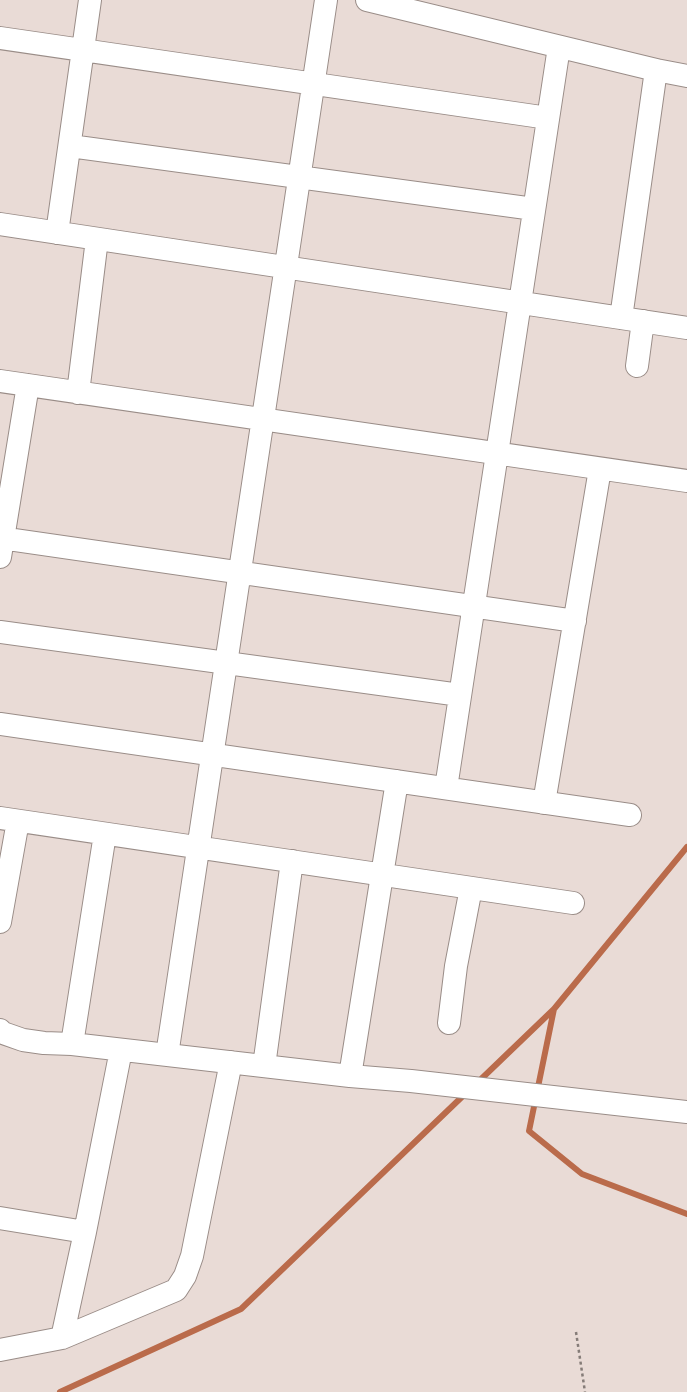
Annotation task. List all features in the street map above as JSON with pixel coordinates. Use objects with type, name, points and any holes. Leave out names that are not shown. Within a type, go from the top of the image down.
[{"type":"street","points":[[57,233],[90,0]]},
{"type":"street","points":[[167,1055],[326,0]]},
{"type":"street","points":[[367,0],[559,47],[687,76]]},
{"type":"street","points":[[0,38],[548,118]]},
{"type":"street","points":[[446,788],[559,47]]},
{"type":"street","points":[[621,318],[656,70]]},
{"type":"street","points":[[70,146],[534,209]]},
{"type":"street","points":[[0,224],[687,328]]},
{"type":"street","points":[[78,392],[97,239]]},
{"type":"street","points":[[637,366],[643,321]]},
{"type":"street","points":[[0,381],[687,481]]},
{"type":"street","points":[[28,385],[1,545],[240,573],[574,621]]},
{"type":"street","points":[[544,802],[600,469]]},
{"type":"street","points":[[0,632],[460,695]]},
{"type":"street","points":[[0,724],[630,815]]},
{"type":"street","points":[[350,1076],[397,781]]},
{"type":"street","points":[[0,922],[9,820],[573,902]]},
{"type":"street","points":[[72,1044],[105,834]]},
{"type":"street","points":[[264,1066],[292,861]]},
{"type":"street","points":[[448,1023],[456,966],[470,888]]},
{"type":"street","points":[[0,1030],[3,1033],[23,1040],[44,1043],[72,1044],[350,1076],[411,1081],[573,1099],[685,1106]]},
{"type":"street","points":[[62,1338],[85,1232],[121,1050]]},
{"type":"street","points":[[0,1350],[62,1338],[176,1290],[185,1276],[192,1256],[231,1062]]},
{"type":"street","points":[[0,1218],[85,1232]]},
{"type":"path","points":[[576,1332],[585,1392]]},
{"type":"waterway","points":[[477,1083],[554,1009],[687,847]]},
{"type":"waterway","points":[[554,1009],[529,1131],[582,1174],[687,1214]]},
{"type":"waterway","points":[[60,1392],[241,1309],[466,1093]]}]
